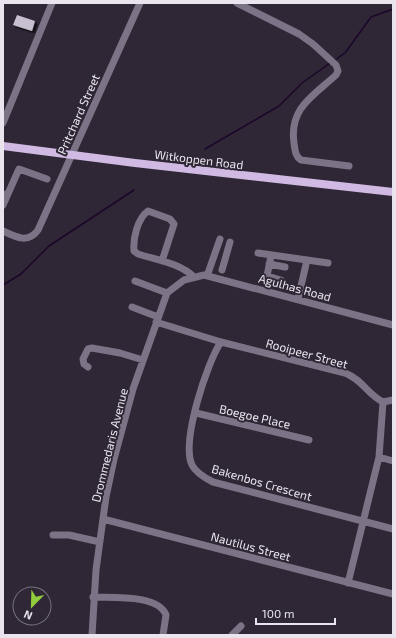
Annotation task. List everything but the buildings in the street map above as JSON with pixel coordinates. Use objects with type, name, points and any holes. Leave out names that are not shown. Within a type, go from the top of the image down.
[{"type":"main road","name":"Witkoppen Road","points":[[3,146],[135,163],[393,192]]},
{"type":"street","points":[[3,123],[52,3]]},
{"type":"street","name":"Pritchard Street","points":[[3,231],[20,238],[28,238],[35,234],[140,3]]},
{"type":"street","points":[[237,3],[297,33],[313,44],[338,68],[338,72],[295,116],[293,134],[297,156],[301,160],[349,166]]},
{"type":"street","points":[[3,205],[5,195],[19,169],[47,179]]},
{"type":"street","points":[[162,261],[174,224],[170,219],[148,211],[143,216],[134,237],[134,251],[138,254],[187,270],[192,277]]},
{"type":"street","points":[[207,276],[220,239]]},
{"type":"street","points":[[222,270],[230,242]]},
{"type":"street","points":[[215,252],[226,255]]},
{"type":"street","points":[[258,253],[328,263]]},
{"type":"street","points":[[271,256],[268,277],[281,280]]},
{"type":"street","points":[[299,300],[304,287],[302,283],[307,260]]},
{"type":"street","points":[[269,264],[285,267]]},
{"type":"street","name":"Agulhas Road","points":[[192,277],[207,276],[393,325]]},
{"type":"street","name":"Drommedaris Avenue","points":[[92,635],[94,597],[100,542],[111,470],[143,360],[157,319],[168,293],[178,284],[192,277]]},
{"type":"street","points":[[135,281],[168,293]]},
{"type":"street","name":"Rooipeer Street","points":[[132,307],[157,319],[221,342],[345,373],[358,379],[371,394],[383,402]]},
{"type":"street","name":"Bakenbos Crescent","points":[[221,342],[212,357],[206,372],[196,413],[189,454],[192,466],[202,477],[213,482],[393,529]]},
{"type":"street","points":[[88,367],[84,364],[83,359],[88,349],[92,348],[120,353],[143,360]]},
{"type":"street","points":[[348,582],[379,457],[383,402],[393,400]]},
{"type":"street","name":"Boegoe Place","points":[[196,413],[309,440]]},
{"type":"street","points":[[379,457],[393,461]]},
{"type":"street","name":"Nautilus Street","points":[[103,519],[393,594]]},
{"type":"street","points":[[53,535],[69,535],[100,542]]},
{"type":"street","points":[[94,597],[134,599],[159,605],[166,615],[163,635]]},
{"type":"street","points":[[232,635],[241,626]]},
{"type":"waterway","points":[[335,60],[345,53],[371,17],[393,9]]},
{"type":"waterway","points":[[205,149],[279,106],[302,83],[330,63]]},
{"type":"waterway","points":[[3,285],[21,274],[49,246],[134,190]]}]
